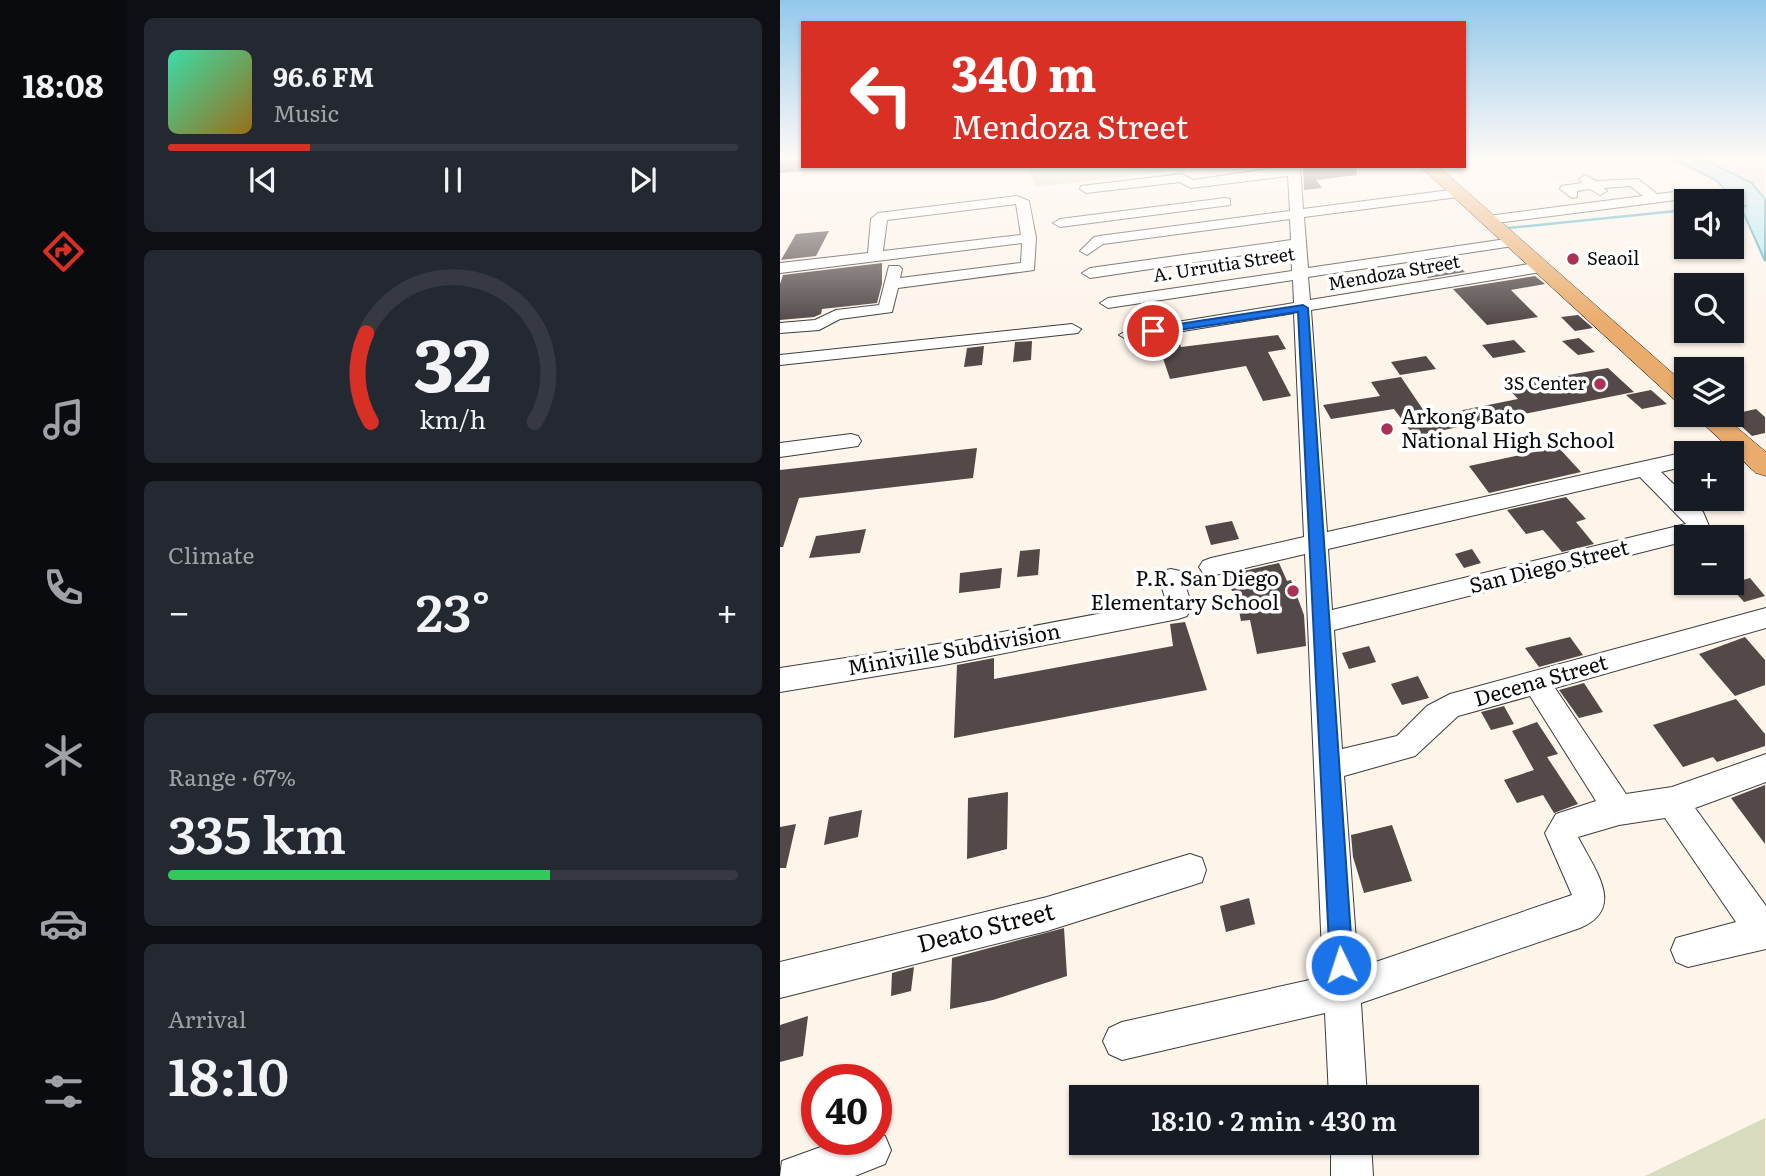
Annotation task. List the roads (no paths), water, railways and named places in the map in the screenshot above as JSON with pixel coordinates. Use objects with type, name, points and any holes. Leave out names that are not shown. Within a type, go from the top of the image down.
[{"type":"main road","points":[[1481,214],[1674,386]]},
{"type":"main road","points":[[1720,427],[1736,441]]},
{"type":"main road","points":[[1744,448],[1765,467]]},
{"type":"street","points":[[876,256],[878,219],[881,216],[899,214]]},
{"type":"street","points":[[892,284],[1029,267],[1029,238],[1024,214]]},
{"type":"street","points":[[1061,223],[1138,214]]},
{"type":"street","points":[[1190,214],[1196,226]]},
{"type":"street","points":[[1087,251],[1099,240],[1297,214],[1347,1085]]},
{"type":"street","points":[[1488,220],[1537,214]]},
{"type":"street","points":[[780,268],[1029,238]]},
{"type":"street","name":"A. Urrutia Street","points":[[1108,303],[1513,242]]},
{"type":"street","points":[[1090,272],[1299,243]]},
{"type":"street","points":[[819,325],[836,315],[886,309],[897,254]]},
{"type":"street","name":"Mendoza Street","points":[[1128,335],[1541,267]]},
{"type":"street","points":[[780,328],[872,321]]},
{"type":"street","points":[[780,360],[1072,328]]},
{"type":"street","points":[[780,450],[851,441]]},
{"type":"street","points":[[1211,567],[1674,462]]},
{"type":"street","name":"San Diego Street","points":[[1321,623],[1696,530],[1698,526],[1695,518],[1644,469]]},
{"type":"street","name":"Miniville Subdivision","points":[[780,680],[944,654],[1178,609],[1180,605],[1171,578]]},
{"type":"street","name":"Decena Street","points":[[1329,766],[1405,747],[1442,710],[1765,618]]},
{"type":"street","points":[[1536,682],[1619,810]]},
{"type":"street","points":[[1122,1041],[1343,990],[1580,911],[1589,902],[1587,887],[1564,845],[1561,833],[1567,825],[1619,810],[1672,802],[1765,768]]},
{"type":"street","points":[[1672,802],[1764,932],[1688,950]]},
{"type":"street","name":"Deato Street","points":[[780,980],[1047,914],[1190,870]]},
{"type":"street","points":[[797,1176],[857,1155]]},
{"type":"street","points":[[1351,1155],[1352,1176]]},
{"type":"water","points":[[1744,214],[1765,214],[1765,261]]},
{"type":"waterway","points":[[1508,228],[1648,214]]},
{"type":"place","name":"Seaoil","points":[[1573,259]]},
{"type":"place","name":"3S Center","points":[[1600,384]]},
{"type":"place","name":"Arkong Bato National High School","points":[[1387,429]]},
{"type":"place","name":"P.R. San Diego Elementary School","points":[[1293,591]]}]
